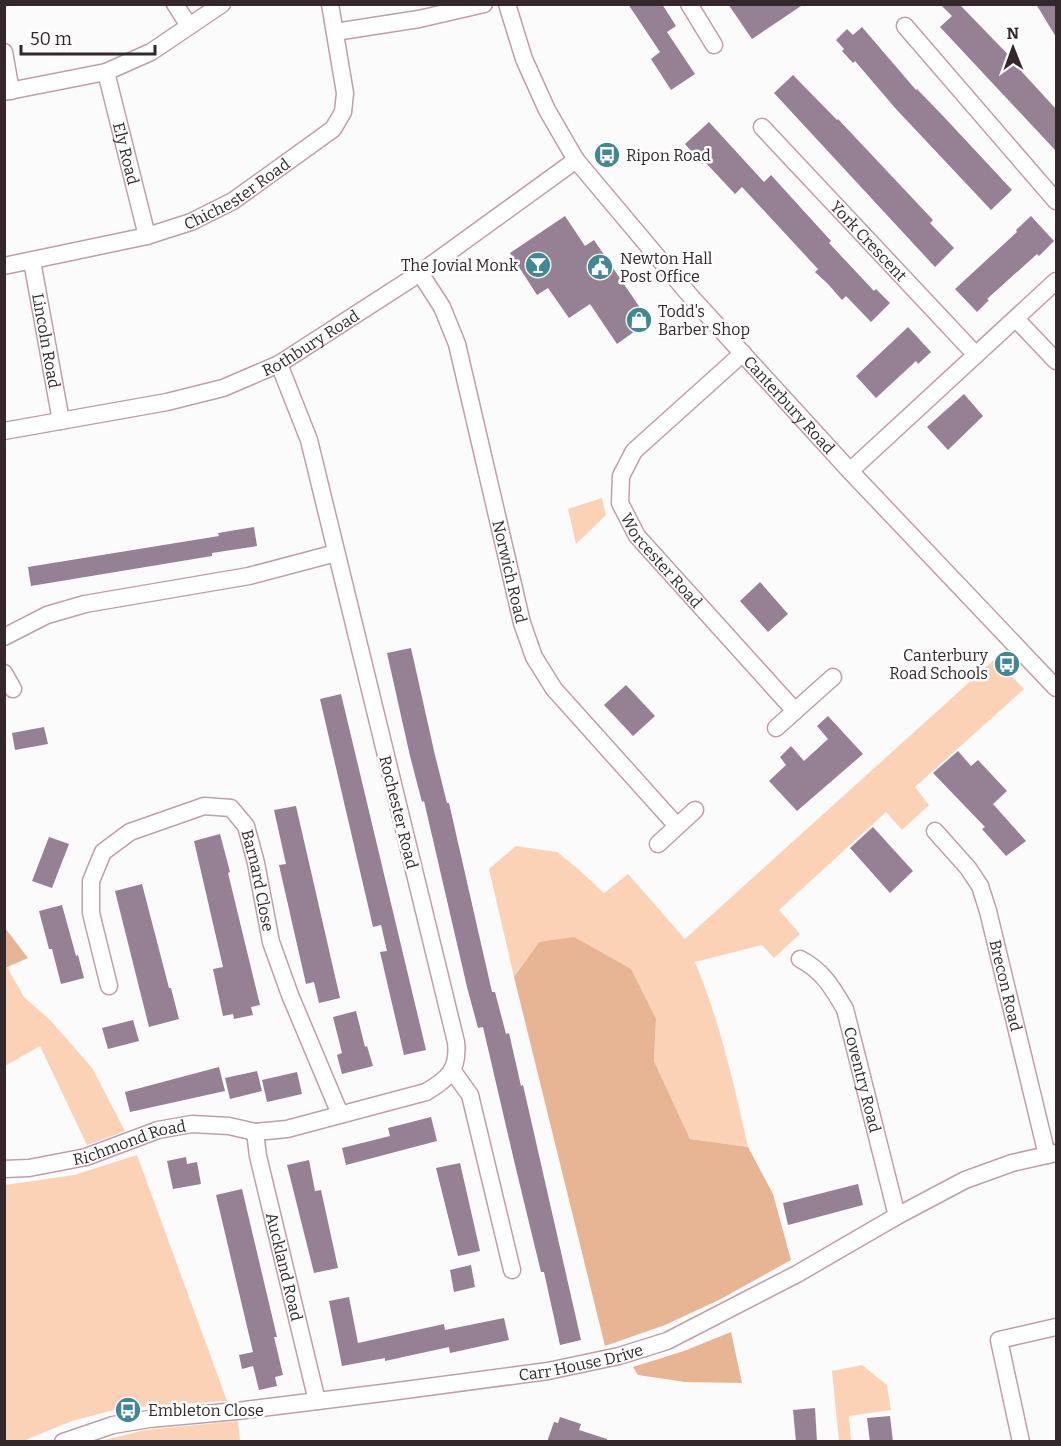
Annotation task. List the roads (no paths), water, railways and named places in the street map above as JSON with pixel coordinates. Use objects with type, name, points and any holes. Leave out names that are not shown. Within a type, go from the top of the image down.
[{"type":"street","points":[[175,4],[189,26]]},
{"type":"street","points":[[4,52],[8,92],[106,72],[151,52],[222,4]]},
{"type":"street","name":"Chichester Road","points":[[4,266],[147,236],[191,222],[233,201],[333,129],[343,112],[345,93],[330,4]]},
{"type":"street","points":[[335,32],[419,19],[484,4]]},
{"type":"street","name":"Canterbury Road","points":[[507,4],[524,59],[547,110],[576,160],[677,281],[850,471],[1056,688]]},
{"type":"street","points":[[689,4],[714,45]]},
{"type":"street","points":[[905,26],[1056,201]]},
{"type":"street","name":"Ely Road","points":[[106,72],[147,236]]},
{"type":"street","name":"York Crescent","points":[[762,127],[976,355]]},
{"type":"street","name":"Rothbury Road","points":[[4,431],[167,402],[223,388],[279,364],[420,273],[576,160]]},
{"type":"street","name":"Lincoln Road","points":[[32,261],[61,421]]},
{"type":"street","name":"Norwich Road","points":[[420,273],[442,307],[457,344],[522,622],[534,657],[554,689],[677,826]]},
{"type":"street","points":[[850,471],[1056,281]]},
{"type":"street","points":[[1016,319],[1056,361]]},
{"type":"street","name":"Worcester Road","points":[[743,353],[634,451],[621,476],[620,503],[637,536],[795,711]]},
{"type":"street","name":"Rochester Road","points":[[279,364],[309,440],[456,1042],[458,1057],[452,1070]]},
{"type":"street","points":[[4,637],[48,615],[86,604],[249,576],[336,553]]},
{"type":"street","points":[[4,674],[13,689]]},
{"type":"street","points":[[776,728],[833,677]]},
{"type":"street","name":"Barnard Close","points":[[109,986],[91,914],[91,881],[103,852],[130,832],[204,806],[231,808],[246,826],[256,863],[271,942],[290,995],[340,1114]]},
{"type":"street","points":[[658,844],[695,810]]},
{"type":"street","name":"Brecon Road","points":[[935,831],[968,868],[980,886],[1052,1154]]},
{"type":"street","name":"Coventry Road","points":[[800,959],[815,966],[831,986],[844,1009],[897,1216]]},
{"type":"street","points":[[255,1132],[287,1129],[426,1092],[442,1082],[452,1070],[470,1095],[512,1270]]},
{"type":"street","name":"Richmond Road","points":[[4,1169],[29,1168],[86,1157],[158,1130],[192,1124],[229,1126],[255,1132]]},
{"type":"street","name":"Auckland Road","points":[[255,1132],[258,1156],[317,1401]]},
{"type":"street","name":"Carr House Drive","points":[[63,1442],[113,1425],[149,1419],[317,1401],[548,1371],[619,1356],[667,1341],[797,1274],[965,1180],[1011,1163],[1052,1154]]},
{"type":"street","points":[[1021,1442],[999,1340],[1056,1327]]},
{"type":"place","name":"Ripon Road","points":[[607,155]]},
{"type":"place","name":"The Jovial Monk","points":[[538,265]]},
{"type":"place","name":"Newton Hall Post Office","points":[[600,267]]},
{"type":"place","name":"Todd's Barber Shop","points":[[639,320]]},
{"type":"place","name":"Canterbury Road Schools","points":[[1007,664]]},
{"type":"place","name":"Embleton Close","points":[[128,1410]]}]
